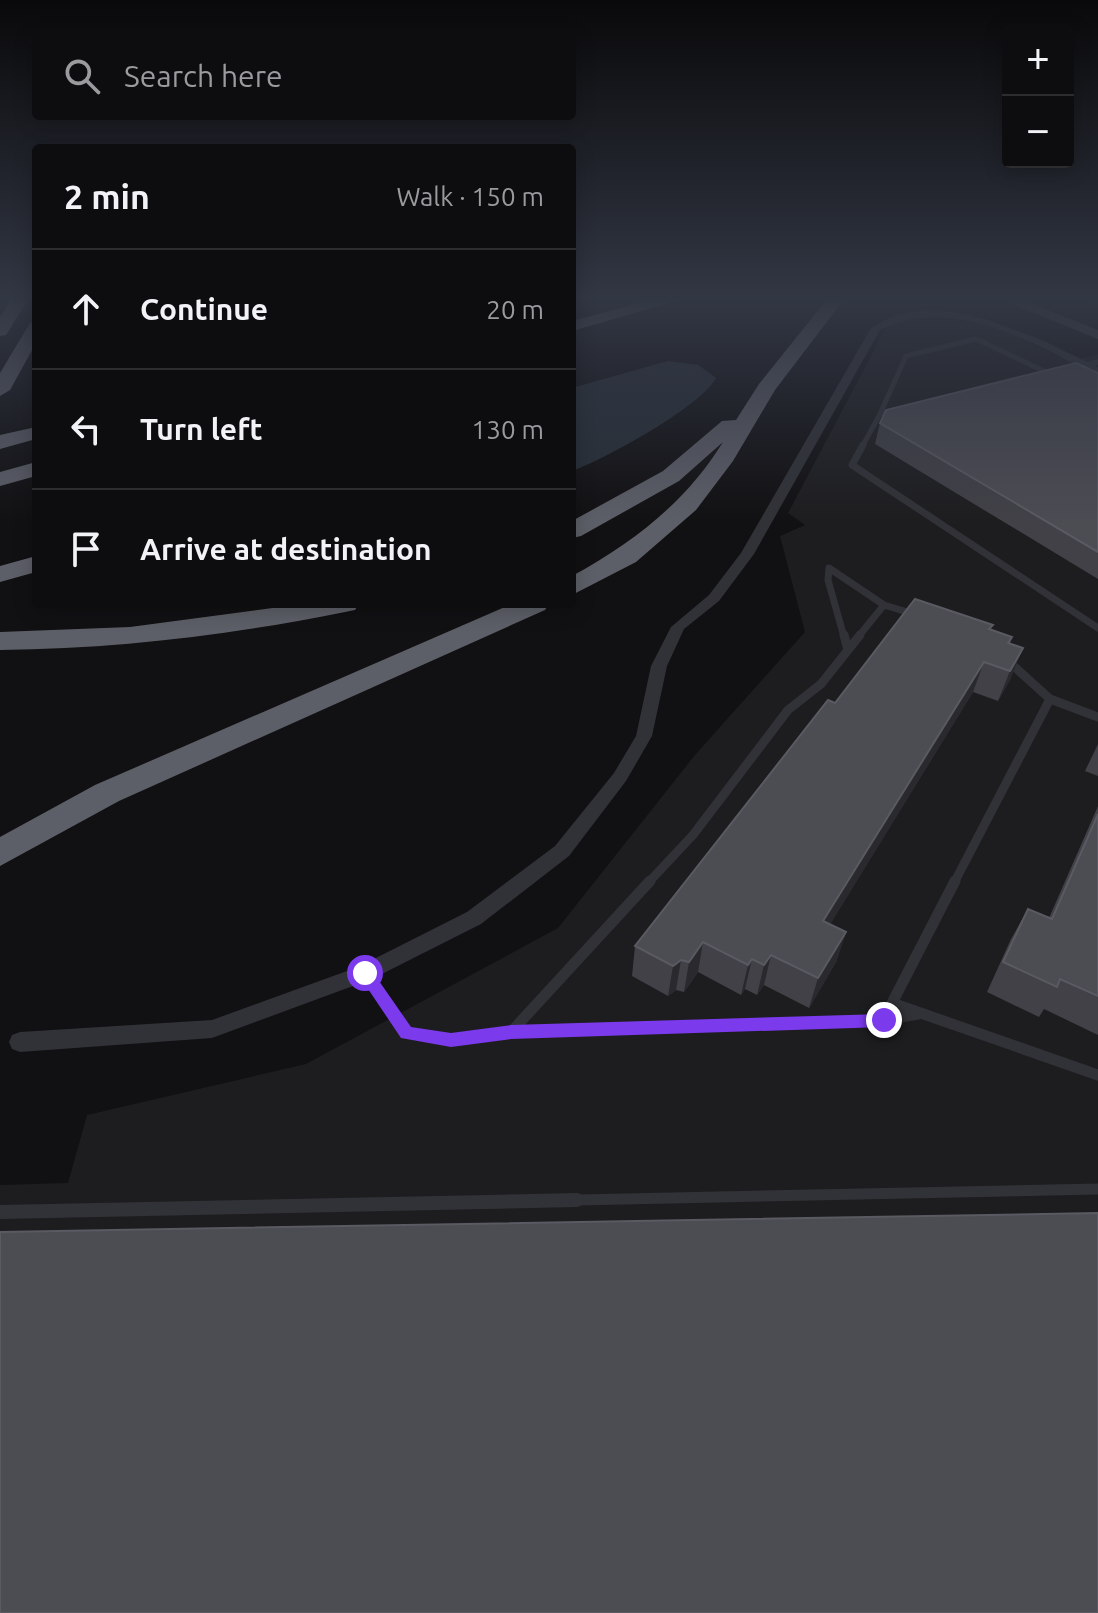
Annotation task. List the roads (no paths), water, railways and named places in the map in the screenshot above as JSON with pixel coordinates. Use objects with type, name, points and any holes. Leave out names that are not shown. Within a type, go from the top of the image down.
[{"type":"highway","points":[[0,406],[23,373]]},
{"type":"highway","points":[[576,585],[627,557],[688,505],[722,461],[778,373]]},
{"type":"highway","points":[[576,529],[671,476],[766,388]]},
{"type":"highway","points":[[0,442],[32,434]]},
{"type":"highway","points":[[0,458],[32,450]]},
{"type":"highway","points":[[0,479],[32,470]]},
{"type":"highway","points":[[0,574],[32,565]]},
{"type":"highway","points":[[0,641],[152,634],[268,620],[326,608]]},
{"type":"highway","points":[[0,853],[107,793],[526,608]]},
{"type":"street","points":[[20,1042],[212,1029],[365,973],[474,918],[562,851],[610,790],[644,736],[659,666],[678,627],[714,598],[747,554],[850,373]]},
{"type":"lane","points":[[898,373],[852,465],[1098,628]]},
{"type":"lane","points":[[1033,377],[1047,373]]},
{"type":"lane","points":[[880,414],[911,407]]},
{"type":"lane","points":[[848,650],[828,580],[829,568],[884,605],[925,618]]},
{"type":"lane","points":[[511,1032],[693,835],[788,710],[821,684],[884,605]]},
{"type":"lane","points":[[1003,656],[1050,699],[1098,717]]},
{"type":"lane","points":[[1050,699],[892,1003],[1098,1075]]},
{"type":"lane","points":[[365,973],[406,1033],[451,1040],[511,1032],[884,1020],[921,1013]]},
{"type":"lane","points":[[0,1212],[1098,1189]]}]
